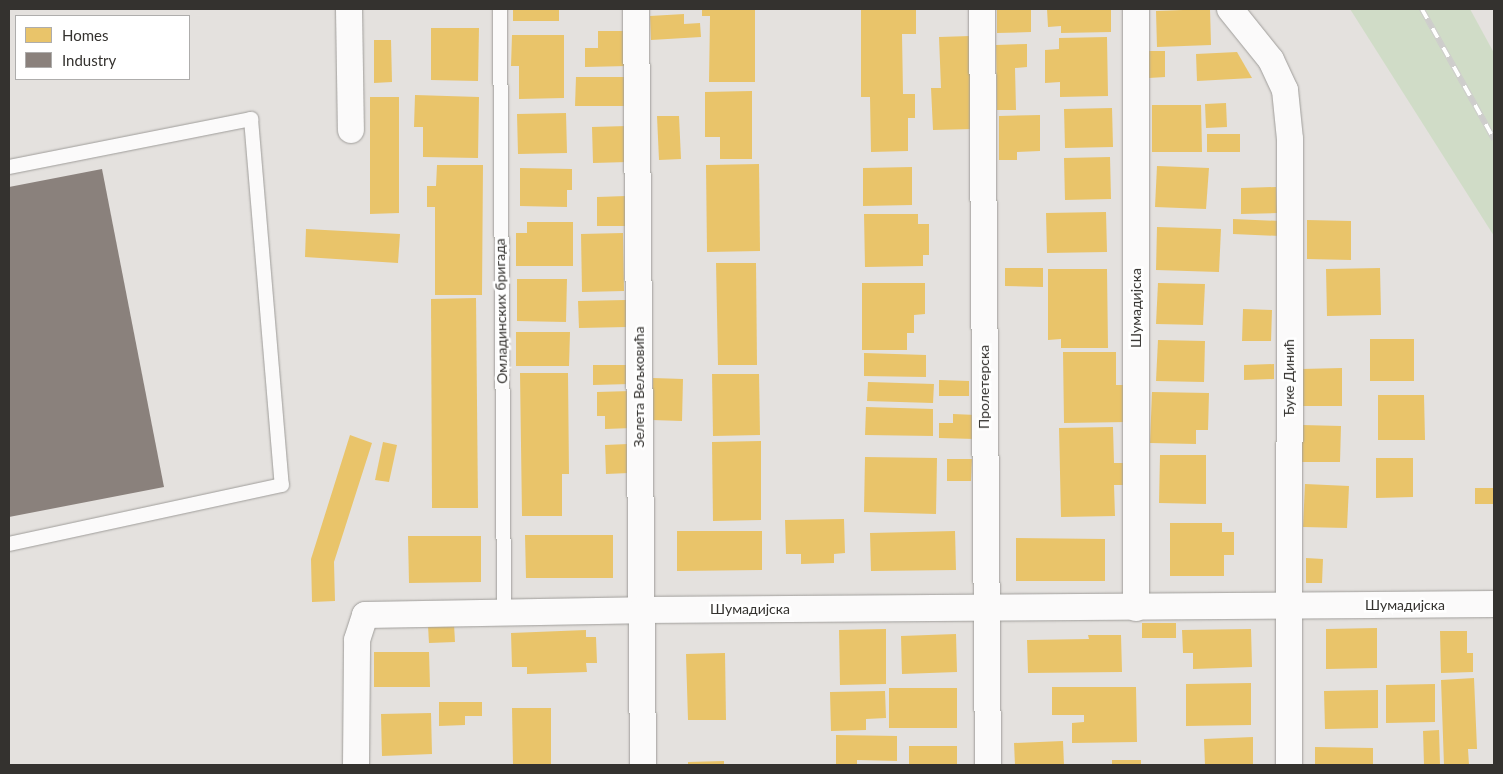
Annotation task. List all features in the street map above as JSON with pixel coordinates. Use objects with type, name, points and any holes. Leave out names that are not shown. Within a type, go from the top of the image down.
[{"type":"street","points":[[349,9],[351,130]]},
{"type":"street","name":"Зелета Вељковића","points":[[636,9],[644,765]]},
{"type":"street","name":"Пролетерска","points":[[982,9],[988,765]]},
{"type":"street","name":"Шумадијска","points":[[1136,9],[1136,608]]},
{"type":"street","name":"Ђуке Динић","points":[[1230,9],[1271,60],[1285,90],[1290,139],[1289,765]]},
{"type":"street","name":"Шумадијска","points":[[356,765],[357,640],[365,616],[641,610],[1494,604]]},
{"type":"lane","name":"Омладинских бригада","points":[[500,9],[504,613]]},
{"type":"lane","points":[[9,167],[251,118],[282,485],[9,544]]},
{"type":"green space","points":[[1350,9],[1470,9],[1494,53],[1494,236]]},
{"type":"building: Homes","points":[[513,9],[559,9],[559,21],[513,21]]},
{"type":"building: Homes","points":[[702,9],[755,9],[755,82],[709,82],[710,16],[702,16]]},
{"type":"building: Homes","points":[[861,9],[916,9],[916,34],[902,34],[903,94],[915,94],[915,118],[908,118],[908,151],[871,152],[870,97],[861,97]]},
{"type":"building: Homes","points":[[997,9],[1031,9],[1031,32],[997,33]]},
{"type":"building: Homes","points":[[1047,9],[1111,9],[1111,32],[1061,33],[1061,26],[1048,27]]},
{"type":"building: Homes","points":[[1210,9],[1211,45],[1157,47],[1156,11]]},
{"type":"building: Homes","points":[[684,14],[684,24],[700,23],[701,37],[651,40],[650,16]]},
{"type":"building: Homes","points":[[431,28],[479,28],[478,81],[431,80]]},
{"type":"building: Homes","points":[[598,31],[627,31],[627,66],[585,67],[585,48],[598,48]]},
{"type":"building: Homes","points":[[512,35],[564,35],[564,98],[519,99],[519,66],[511,66]]},
{"type":"building: Homes","points":[[970,36],[973,129],[933,130],[931,88],[941,88],[939,37]]},
{"type":"building: Homes","points":[[1107,37],[1108,96],[1060,97],[1060,82],[1045,83],[1045,50],[1059,49],[1059,38]]},
{"type":"building: Homes","points":[[374,40],[391,40],[392,82],[374,83]]},
{"type":"building: Homes","points":[[1027,44],[1027,67],[1015,68],[1016,110],[997,110],[996,45]]},
{"type":"building: Homes","points":[[1149,51],[1165,51],[1165,77],[1149,78]]},
{"type":"building: Homes","points":[[1237,52],[1252,78],[1197,81],[1196,54]]},
{"type":"building: Homes","points":[[576,77],[628,77],[628,106],[575,106]]},
{"type":"building: Homes","points":[[752,91],[752,159],[720,159],[720,137],[705,137],[705,92]]},
{"type":"building: Homes","points":[[415,95],[479,97],[478,158],[423,157],[423,127],[414,127]]},
{"type":"building: Homes","points":[[370,97],[399,97],[399,213],[370,214]]},
{"type":"building: Homes","points":[[1226,103],[1227,127],[1206,128],[1205,104]]},
{"type":"building: Homes","points":[[1152,105],[1201,105],[1202,152],[1152,152]]},
{"type":"building: Homes","points":[[1112,108],[1113,147],[1065,148],[1064,109]]},
{"type":"building: Homes","points":[[566,113],[567,153],[518,154],[517,114]]},
{"type":"building: Homes","points":[[1040,115],[1040,151],[1017,152],[1017,160],[999,160],[999,116]]},
{"type":"building: Homes","points":[[657,116],[679,116],[681,159],[659,160]]},
{"type":"building: Homes","points":[[627,126],[628,162],[593,163],[592,127]]},
{"type":"building: Homes","points":[[1207,134],[1240,134],[1240,152],[1207,152]]},
{"type":"building: Homes","points":[[1110,157],[1111,199],[1065,200],[1064,158]]},
{"type":"building: Homes","points":[[759,164],[760,251],[707,252],[706,165]]},
{"type":"building: Homes","points":[[437,165],[483,165],[482,295],[435,295],[435,207],[427,207],[427,186],[436,186]]},
{"type":"building: Homes","points":[[1157,166],[1209,168],[1206,209],[1155,207]]},
{"type":"building: Homes","points":[[912,167],[912,205],[863,206],[863,168]]},
{"type":"building: Homes","points":[[520,168],[572,169],[572,190],[567,190],[567,207],[520,206]]},
{"type":"building: Homes","points":[[1276,187],[1277,213],[1241,214],[1241,188]]},
{"type":"building: Homes","points":[[626,196],[626,226],[597,226],[597,197]]},
{"type":"building: Homes","points":[[1106,212],[1107,252],[1047,253],[1046,213]]},
{"type":"building: Homes","points":[[864,214],[918,214],[918,224],[929,224],[929,255],[923,255],[923,266],[865,267]]},
{"type":"building: Homes","points":[[1233,219],[1281,221],[1280,236],[1233,234]]},
{"type":"building: Homes","points":[[1307,220],[1351,221],[1351,260],[1307,259]]},
{"type":"building: Homes","points":[[527,222],[573,222],[573,266],[516,266],[516,233],[527,233]]},
{"type":"building: Homes","points":[[1157,227],[1221,229],[1219,272],[1156,270]]},
{"type":"building: Homes","points":[[306,229],[400,234],[398,263],[305,257]]},
{"type":"building: Homes","points":[[623,233],[624,291],[582,292],[581,234]]},
{"type":"building: Homes","points":[[716,263],[756,263],[757,365],[718,365]]},
{"type":"building: Homes","points":[[1005,268],[1043,268],[1043,287],[1005,286]]},
{"type":"building: Homes","points":[[1380,268],[1381,315],[1327,316],[1326,269]]},
{"type":"building: Homes","points":[[1048,269],[1107,269],[1108,348],[1061,348],[1061,339],[1048,340]]},
{"type":"building: Homes","points":[[517,279],[567,279],[566,322],[517,321]]},
{"type":"building: Homes","points":[[862,283],[925,283],[925,314],[914,315],[914,333],[907,333],[907,350],[862,350]]},
{"type":"building: Homes","points":[[1158,283],[1205,284],[1203,325],[1156,324]]},
{"type":"building: Homes","points":[[476,298],[478,508],[432,508],[431,299]]},
{"type":"building: Homes","points":[[626,300],[627,327],[579,328],[578,301]]},
{"type":"building: Homes","points":[[1243,309],[1272,310],[1271,341],[1242,341]]},
{"type":"building: Homes","points":[[516,332],[570,332],[569,366],[516,366]]},
{"type":"building: Homes","points":[[1370,339],[1414,339],[1414,381],[1370,381]]},
{"type":"building: Homes","points":[[1158,340],[1205,341],[1204,382],[1156,381]]},
{"type":"building: Homes","points":[[1063,352],[1116,352],[1116,385],[1128,385],[1128,422],[1064,423]]},
{"type":"building: Homes","points":[[864,353],[926,355],[926,377],[864,376]]},
{"type":"building: Homes","points":[[1274,364],[1274,379],[1244,380],[1244,365]]},
{"type":"building: Homes","points":[[593,365],[629,365],[630,384],[593,385]]},
{"type":"building: Homes","points":[[1342,368],[1342,406],[1301,406],[1301,369]]},
{"type":"building: Homes","points":[[520,373],[568,373],[569,474],[562,474],[562,516],[522,516]]},
{"type":"building: Homes","points":[[712,374],[759,374],[760,435],[713,436]]},
{"type":"building: Homes","points":[[653,378],[683,379],[682,421],[652,420]]},
{"type":"building: Homes","points":[[939,380],[969,381],[969,396],[939,396]]},
{"type":"building: Homes","points":[[868,382],[934,384],[933,403],[867,401]]},
{"type":"building: Homes","points":[[631,391],[632,428],[605,429],[605,416],[597,416],[597,392]]},
{"type":"building: Homes","points":[[1152,392],[1209,393],[1208,430],[1196,430],[1196,444],[1150,443]]},
{"type":"building: Homes","points":[[1378,395],[1424,395],[1425,440],[1378,440]]},
{"type":"building: Homes","points":[[866,407],[933,409],[933,436],[865,435]]},
{"type":"building: Homes","points":[[953,414],[976,415],[975,439],[939,438],[939,423],[953,423]]},
{"type":"building: Homes","points":[[1302,425],[1341,426],[1340,462],[1301,462]]},
{"type":"building: Homes","points":[[1113,427],[1114,463],[1127,463],[1128,485],[1114,485],[1115,516],[1061,517],[1059,428]]},
{"type":"building: Homes","points":[[350,435],[372,443],[334,562],[335,601],[312,602],[311,559]]},
{"type":"building: Homes","points":[[761,441],[761,520],[713,521],[712,442]]},
{"type":"building: Homes","points":[[383,442],[397,445],[389,482],[375,480]]},
{"type":"building: Homes","points":[[628,444],[629,473],[606,474],[605,445]]},
{"type":"building: Homes","points":[[1160,455],[1206,455],[1206,504],[1159,503]]},
{"type":"building: Homes","points":[[865,457],[937,458],[936,514],[864,512]]},
{"type":"building: Homes","points":[[1376,458],[1413,458],[1413,497],[1376,498]]},
{"type":"building: Homes","points":[[947,459],[972,459],[971,481],[947,481]]},
{"type":"building: Homes","points":[[1305,484],[1349,486],[1347,528],[1303,527]]},
{"type":"building: Homes","points":[[1475,488],[1494,488],[1494,504],[1475,504]]},
{"type":"building: Homes","points":[[844,519],[845,553],[834,554],[834,563],[801,564],[801,554],[786,554],[785,520]]},
{"type":"building: Homes","points":[[1170,523],[1222,523],[1222,532],[1234,532],[1234,555],[1224,555],[1224,576],[1170,576]]},
{"type":"building: Homes","points":[[677,531],[762,531],[762,570],[677,571]]},
{"type":"building: Homes","points":[[955,531],[956,570],[871,571],[870,533]]},
{"type":"building: Homes","points":[[525,535],[613,535],[613,578],[526,578]]},
{"type":"building: Homes","points":[[408,536],[481,536],[481,582],[409,583]]},
{"type":"building: Homes","points":[[1016,538],[1105,539],[1105,581],[1016,581]]},
{"type":"building: Homes","points":[[1306,558],[1323,559],[1322,583],[1306,583]]},
{"type":"building: Homes","points":[[1142,623],[1176,623],[1176,638],[1142,638]]},
{"type":"building: Homes","points":[[454,624],[455,642],[429,643],[428,626]]},
{"type":"building: Homes","points":[[1377,628],[1377,668],[1326,669],[1326,629]]},
{"type":"building: Homes","points":[[886,629],[886,684],[840,685],[839,630]]},
{"type":"building: Homes","points":[[1251,629],[1252,667],[1193,669],[1193,653],[1183,653],[1182,630]]},
{"type":"building: Homes","points":[[586,630],[586,637],[596,637],[597,663],[586,663],[587,672],[527,674],[527,667],[512,667],[511,633]]},
{"type":"building: Homes","points":[[1440,631],[1467,631],[1467,653],[1473,653],[1473,672],[1441,673]]},
{"type":"building: Homes","points":[[956,634],[957,672],[902,674],[901,636]]},
{"type":"building: Homes","points":[[1088,635],[1121,635],[1122,672],[1028,673],[1027,640],[1089,639]]},
{"type":"building: Homes","points":[[374,652],[429,652],[430,687],[374,687]]},
{"type":"building: Homes","points":[[725,653],[726,720],[688,720],[686,654]]},
{"type":"building: Homes","points":[[1474,678],[1477,749],[1468,749],[1469,765],[1444,765],[1441,680]]},
{"type":"building: Homes","points":[[1251,683],[1251,725],[1186,726],[1186,684]]},
{"type":"building: Homes","points":[[1435,684],[1435,722],[1386,723],[1386,685]]},
{"type":"building: Homes","points":[[1052,687],[1136,687],[1137,742],[1072,743],[1072,723],[1084,722],[1084,715],[1052,715]]},
{"type":"building: Homes","points":[[889,688],[957,688],[957,728],[889,728]]},
{"type":"building: Homes","points":[[1378,690],[1378,728],[1325,729],[1324,691]]},
{"type":"building: Homes","points":[[885,691],[886,718],[866,719],[866,730],[831,731],[830,692]]},
{"type":"building: Homes","points":[[439,702],[482,702],[482,716],[465,716],[465,725],[439,726]]},
{"type":"building: Homes","points":[[512,708],[551,708],[551,765],[513,765]]},
{"type":"building: Homes","points":[[431,713],[432,754],[382,756],[381,714]]},
{"type":"building: Homes","points":[[1439,730],[1440,765],[1424,765],[1423,731]]},
{"type":"building: Homes","points":[[836,735],[897,736],[897,761],[857,760],[857,765],[836,765]]},
{"type":"building: Homes","points":[[1253,737],[1253,765],[1205,765],[1204,739]]},
{"type":"building: Homes","points":[[1063,741],[1064,765],[1015,765],[1014,743]]},
{"type":"building: Homes","points":[[909,746],[957,746],[957,765],[909,765]]},
{"type":"building: Homes","points":[[1315,747],[1373,748],[1373,765],[1315,765]]},
{"type":"building: Homes","points":[[1112,760],[1141,760],[1141,765],[1112,765]]},
{"type":"building: Homes","points":[[724,761],[724,765],[688,765],[688,762]]},
{"type":"building: Industry","points":[[102,169],[164,487],[9,517],[9,187]]},
{"type":"railway","points":[[1422,9],[1494,139]]}]
